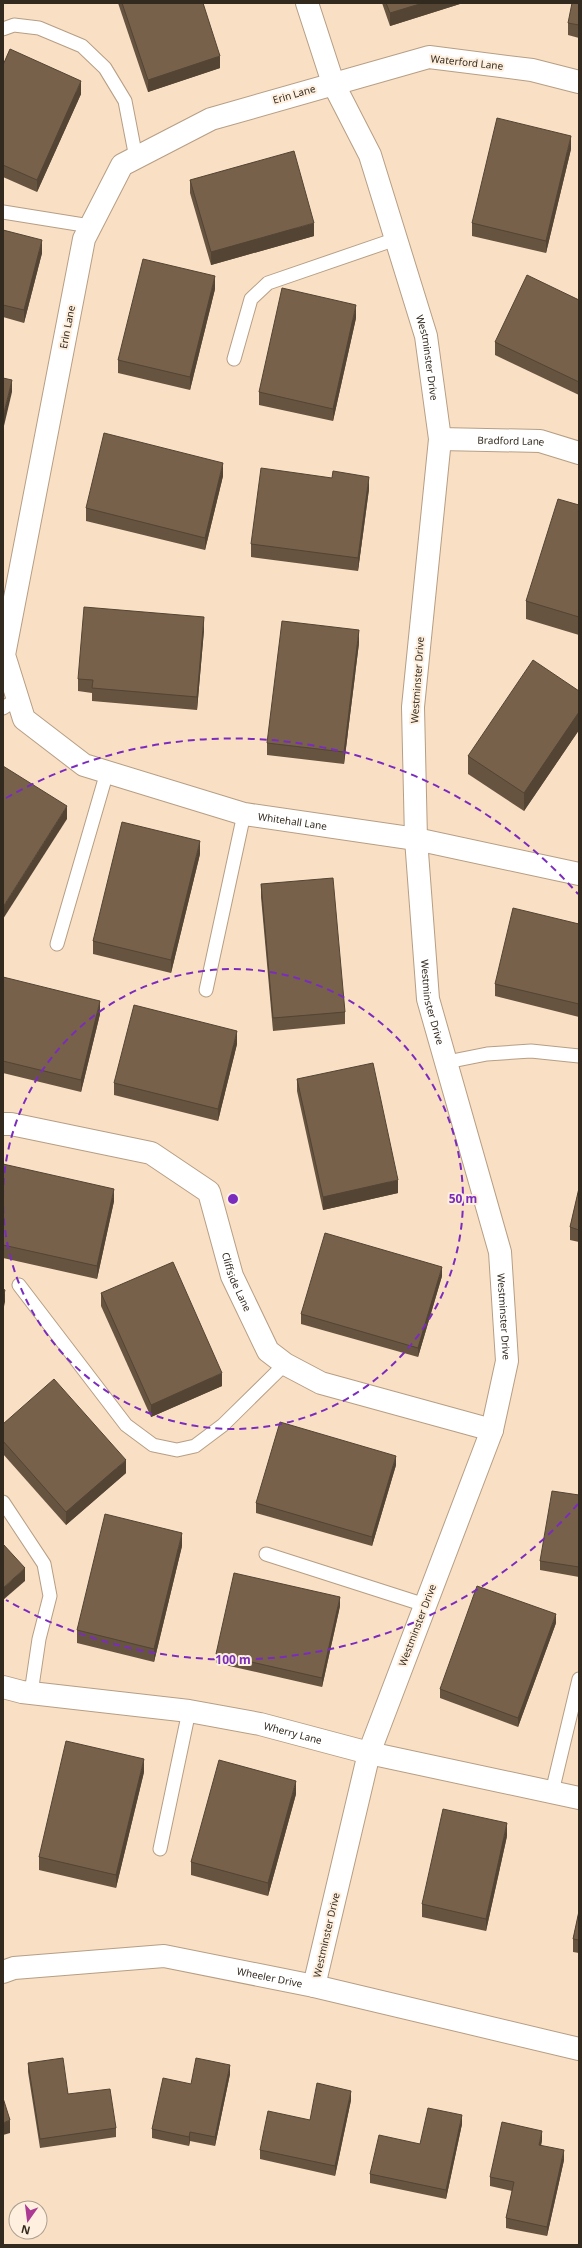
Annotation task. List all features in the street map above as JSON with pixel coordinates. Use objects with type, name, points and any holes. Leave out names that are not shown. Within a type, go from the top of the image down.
[{"type":"street","name":"Westminster Drive","points":[[307,3],[333,83],[370,155],[426,336],[440,439],[413,707],[416,840],[428,999],[500,1252],[507,1360],[492,1430],[369,1753],[314,1986]]},
{"type":"street","name":"Waterford Lane","points":[[333,83],[428,58],[532,70],[579,82]]},
{"type":"street","name":"Erin Lane","points":[[24,719],[10,703],[4,647],[84,239],[90,226],[122,165],[211,119],[333,83]]},
{"type":"street","name":"Bradford Lane","points":[[440,439],[540,441],[579,453]]},
{"type":"street","name":"Whitehall Lane","points":[[24,719],[84,765],[244,814],[416,840],[579,874]]},
{"type":"street","name":"Cliffside Lane","points":[[3,1124],[11,1124],[151,1153],[209,1192],[232,1276],[268,1351],[285,1364],[321,1383],[492,1430]]},
{"type":"street","name":"Wherry Lane","points":[[3,1687],[31,1693],[189,1711],[260,1724],[369,1753],[579,1798]]},
{"type":"street","name":"Wheeler Drive","points":[[3,1972],[14,1968],[164,1956],[314,1986],[579,2049]]},
{"type":"lane","points":[[3,29],[14,25],[39,28],[82,46],[105,68],[125,101],[136,158]]},
{"type":"lane","points":[[3,212],[90,226]]},
{"type":"lane","points":[[234,359],[252,299],[268,283],[396,239]]},
{"type":"lane","points":[[57,944],[107,772]]},
{"type":"lane","points":[[206,990],[244,814]]},
{"type":"lane","points":[[447,1062],[487,1054],[531,1050],[579,1056]]},
{"type":"lane","points":[[19,1285],[126,1425],[154,1445],[178,1450],[195,1446],[223,1425],[285,1364]]},
{"type":"lane","points":[[3,1502],[44,1564],[50,1596],[39,1638],[31,1693]]},
{"type":"lane","points":[[266,1554],[425,1604]]},
{"type":"lane","points":[[552,1792],[579,1679]]},
{"type":"lane","points":[[160,1849],[189,1711]]},
{"type":"building","points":[[122,3],[203,3],[220,56],[148,80]]},
{"type":"building","points":[[386,3],[423,3],[390,13]]},
{"type":"building","points":[[572,3],[579,3],[579,25],[568,23]]},
{"type":"building","points":[[10,49],[81,81],[37,180],[3,165],[3,65]]},
{"type":"building","points":[[497,118],[571,136],[546,241],[472,223]]},
{"type":"building","points":[[294,151],[314,223],[211,252],[190,180]]},
{"type":"building","points":[[3,230],[42,240],[24,310],[3,305]]},
{"type":"building","points":[[143,259],[215,276],[190,377],[118,360]]},
{"type":"building","points":[[527,275],[579,300],[579,382],[495,342]]},
{"type":"building","points":[[282,288],[356,305],[333,409],[259,392]]},
{"type":"building","points":[[3,378],[12,380],[3,417]]},
{"type":"building","points":[[104,433],[223,463],[205,538],[86,508]]},
{"type":"building","points":[[261,468],[332,478],[333,471],[369,477],[358,558],[251,544]]},
{"type":"building","points":[[558,499],[579,505],[579,617],[526,601]]},
{"type":"building","points":[[84,607],[204,617],[197,697],[92,688],[93,680],[78,679]]},
{"type":"building","points":[[282,621],[359,630],[344,752],[267,743]]},
{"type":"building","points":[[533,660],[579,691],[579,712],[524,793],[468,756]]},
{"type":"building","points":[[3,766],[67,806],[3,907]]},
{"type":"building","points":[[122,822],[200,841],[171,960],[93,941]]},
{"type":"building","points":[[333,878],[345,1012],[273,1018],[261,884]]},
{"type":"building","points":[[513,908],[579,924],[579,1004],[495,984]]},
{"type":"building","points":[[3,977],[100,1001],[81,1080],[3,1061]]},
{"type":"building","points":[[134,1005],[237,1031],[218,1109],[114,1083]]},
{"type":"building","points":[[373,1063],[398,1180],[323,1197],[297,1079]]},
{"type":"building","points":[[3,1164],[114,1189],[97,1266],[3,1245]]},
{"type":"building","points":[[579,1188],[579,1230],[570,1227]]},
{"type":"building","points":[[325,1233],[442,1267],[418,1348],[301,1314]]},
{"type":"building","points":[[173,1262],[222,1373],[151,1405],[101,1293]]},
{"type":"building","points":[[54,1379],[126,1460],[66,1512],[3,1441],[3,1424]]},
{"type":"building","points":[[280,1422],[396,1456],[372,1537],[256,1503]]},
{"type":"building","points":[[552,1491],[579,1495],[579,1567],[540,1561]]},
{"type":"building","points":[[105,1514],[182,1533],[154,1649],[77,1630]]},
{"type":"building","points":[[3,1544],[25,1568],[3,1588]]},
{"type":"building","points":[[234,1573],[340,1597],[322,1678],[216,1654]]},
{"type":"building","points":[[477,1586],[556,1614],[518,1718],[440,1689]]},
{"type":"building","points":[[66,1741],[144,1759],[116,1875],[39,1857]]},
{"type":"building","points":[[219,1760],[296,1781],[268,1883],[191,1862]]},
{"type":"building","points":[[443,1809],[507,1823],[486,1919],[422,1904]]},
{"type":"building","points":[[579,1911],[579,1940],[573,1939]]},
{"type":"building","points":[[63,2058],[68,2094],[110,2089],[116,2128],[40,2139],[28,2063]]},
{"type":"building","points":[[196,2058],[230,2065],[215,2137],[190,2132],[189,2137],[152,2129],[163,2078],[191,2084]]},
{"type":"building","points":[[317,2083],[351,2091],[335,2166],[260,2150],[268,2111],[310,2120]]},
{"type":"building","points":[[3,2098],[10,2120],[3,2123]]},
{"type":"building","points":[[428,2108],[462,2115],[446,2190],[370,2174],[379,2135],[420,2144]]},
{"type":"building","points":[[502,2122],[542,2131],[539,2145],[564,2150],[547,2227],[506,2218],[514,2182],[490,2177]]}]
